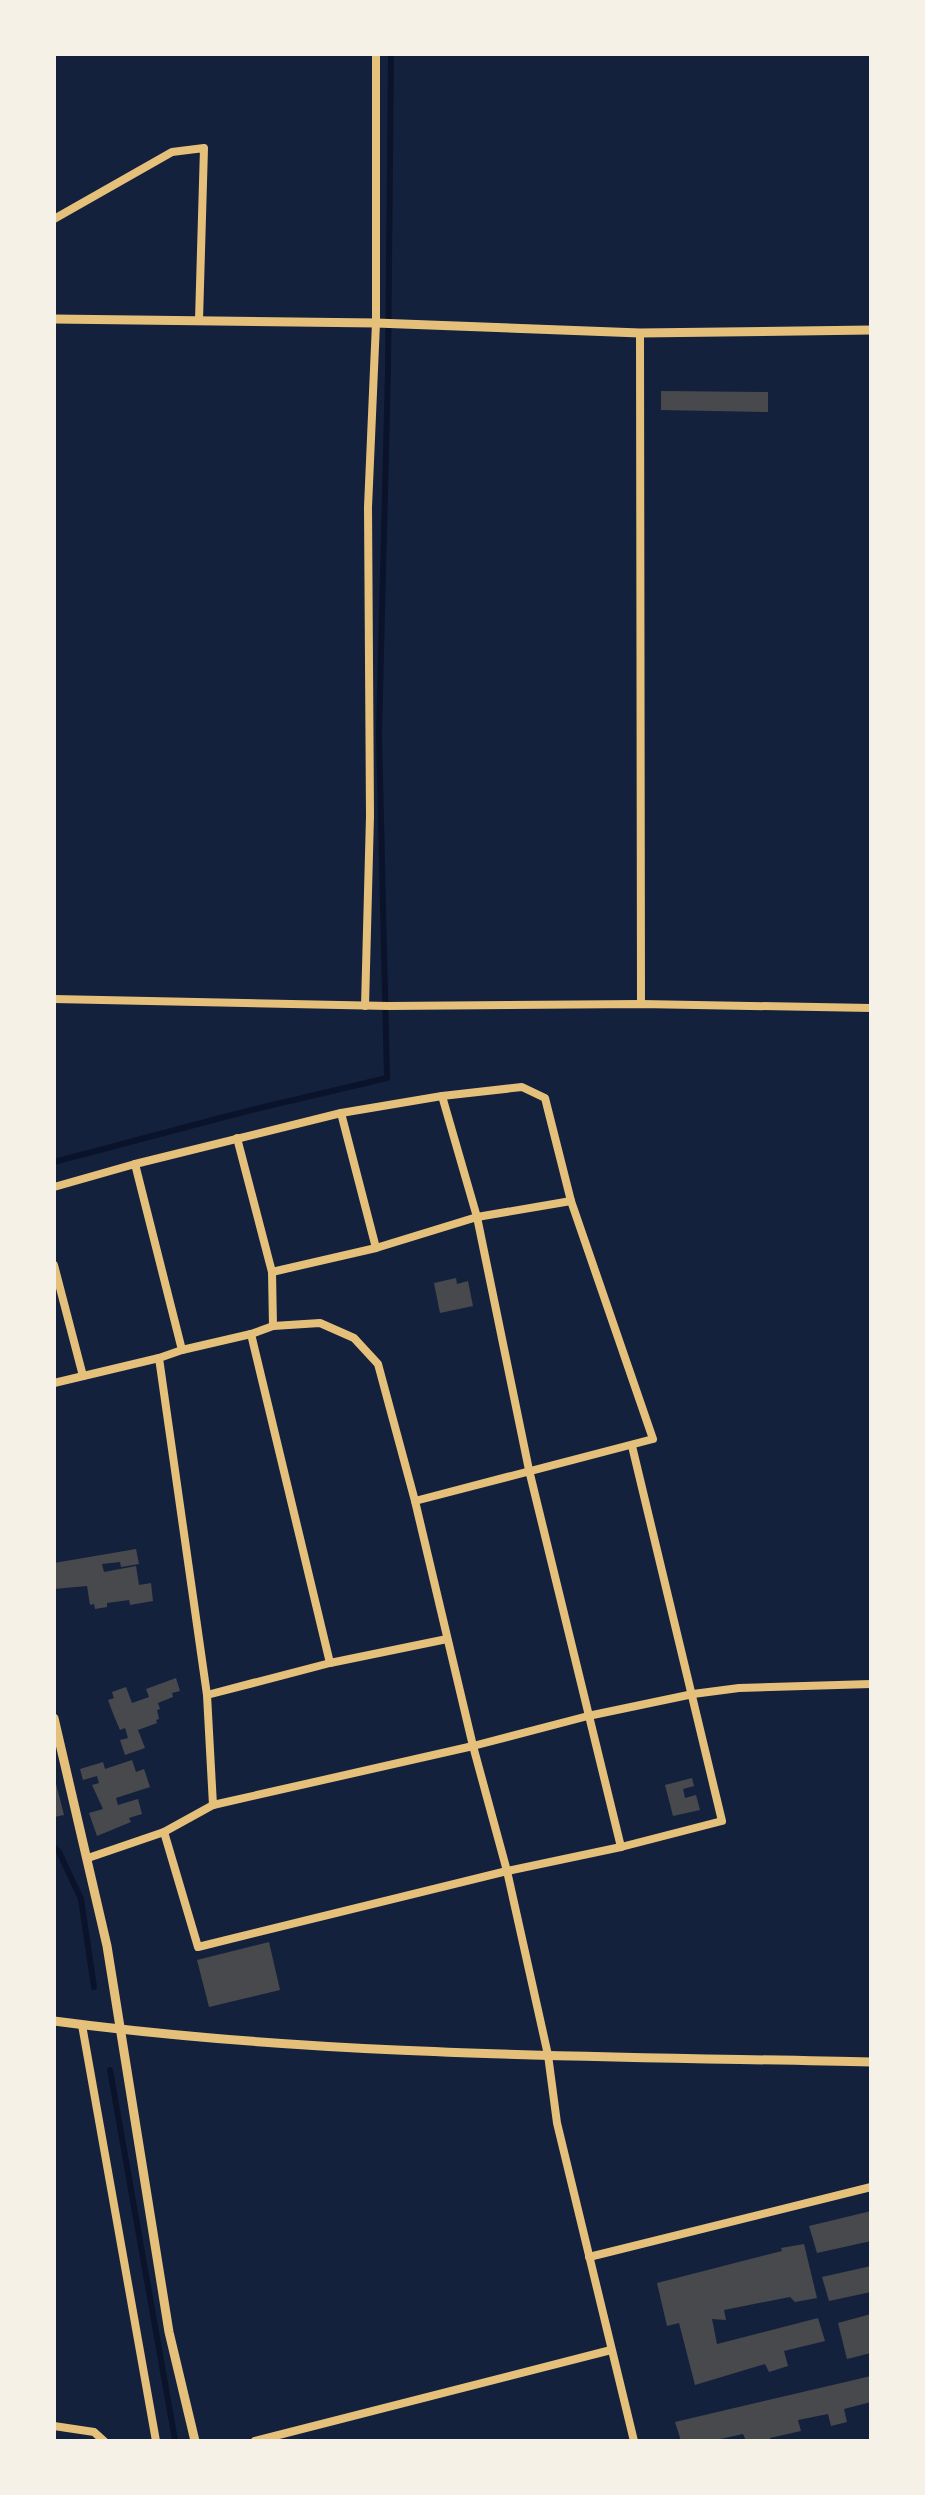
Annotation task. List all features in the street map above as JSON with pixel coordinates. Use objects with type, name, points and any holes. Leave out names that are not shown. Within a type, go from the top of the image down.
[{"type":"street","points":[[365,1006],[370,816],[368,507],[385,323],[376,54]]},
{"type":"street","points":[[54,219],[172,152],[204,148],[199,320]]},
{"type":"street","points":[[54,319],[385,323],[640,333],[871,330]]},
{"type":"street","points":[[640,333],[641,1004]]},
{"type":"street","points":[[54,999],[365,1006],[641,1004],[871,1008]]},
{"type":"street","points":[[54,1187],[341,1113],[442,1096],[522,1087],[545,1098],[571,1201],[653,1439],[415,1501]]},
{"type":"street","points":[[442,1096],[477,1217],[529,1470],[621,1847]]},
{"type":"street","points":[[341,1113],[376,1248]]},
{"type":"street","points":[[237,1138],[272,1272],[273,1326]]},
{"type":"street","points":[[135,1164],[182,1350]]},
{"type":"street","points":[[272,1272],[376,1248],[477,1217],[571,1201]]},
{"type":"street","points":[[54,1265],[83,1376]]},
{"type":"street","points":[[54,1383],[273,1326],[320,1323],[354,1338],[378,1364],[507,1871],[548,2055],[557,2123],[634,2441]]},
{"type":"street","points":[[251,1334],[330,1663]]},
{"type":"street","points":[[159,1358],[207,1695],[213,1805]]},
{"type":"street","points":[[164,1832],[198,1947],[722,1821],[632,1446]]},
{"type":"street","points":[[207,1695],[330,1663],[447,1639]]},
{"type":"street","points":[[88,1858],[164,1832],[213,1805],[473,1746],[588,1716],[693,1694],[739,1688],[871,1684]]},
{"type":"street","points":[[54,1718],[88,1858],[121,2029],[169,2332],[195,2441]]},
{"type":"street","points":[[54,2021],[345,2047],[871,2062]]},
{"type":"street","points":[[82,2025],[156,2441]]},
{"type":"street","points":[[589,2257],[871,2187]]},
{"type":"street","points":[[255,2441],[611,2350]]},
{"type":"street","points":[[54,2426],[94,2432],[104,2441]]},
{"type":"building","points":[[661,391],[768,392],[768,412],[661,410]]},
{"type":"building","points":[[456,1278],[457,1284],[468,1281],[473,1306],[440,1313],[434,1283]]},
{"type":"building","points":[[136,1549],[139,1564],[121,1567],[120,1562],[102,1564],[104,1572],[136,1566],[139,1585],[151,1583],[153,1601],[130,1605],[129,1600],[107,1603],[107,1607],[95,1609],[94,1604],[90,1605],[87,1586],[54,1589],[54,1563]]},
{"type":"building","points":[[176,1678],[180,1691],[158,1703],[157,1723],[138,1730],[145,1748],[125,1755],[120,1740],[128,1738],[125,1728],[120,1730],[108,1700],[114,1698],[112,1692],[126,1687],[132,1703],[149,1697],[146,1689]]},
{"type":"building","points":[[132,1760],[136,1772],[144,1769],[150,1787],[116,1798],[118,1805],[138,1799],[142,1814],[97,1836],[89,1813],[103,1809],[92,1785],[99,1783],[97,1776],[83,1780],[80,1769],[103,1762],[105,1769]]},
{"type":"building","points":[[54,1776],[64,1815],[54,1817]]},
{"type":"building","points":[[692,1778],[694,1786],[683,1789],[685,1798],[696,1795],[700,1810],[673,1816],[665,1785]]},
{"type":"building","points":[[269,1942],[280,1990],[209,2007],[197,1960]]},
{"type":"building","points":[[871,2211],[871,2241],[817,2253],[809,2226]]},
{"type":"building","points":[[804,2244],[817,2298],[795,2302],[790,2297],[724,2310],[726,2320],[712,2319],[717,2344],[818,2318],[825,2341],[784,2351],[788,2366],[769,2372],[765,2364],[695,2385],[679,2323],[667,2326],[657,2283]]},
{"type":"building","points":[[871,2266],[871,2292],[829,2301],[822,2277]]},
{"type":"building","points":[[871,2314],[871,2353],[847,2359],[838,2323]]},
{"type":"building","points":[[871,2376],[871,2402],[844,2409],[847,2422],[831,2426],[828,2414],[798,2420],[801,2431],[770,2438],[771,2441],[746,2441],[743,2434],[711,2441],[681,2441],[675,2422]]},
{"type":"waterway","points":[[54,1162],[387,1078],[379,734],[388,371],[391,54]]},
{"type":"waterway","points":[[54,1847],[81,1899],[94,1987]]},
{"type":"waterway","points":[[110,2070],[175,2440]]}]
